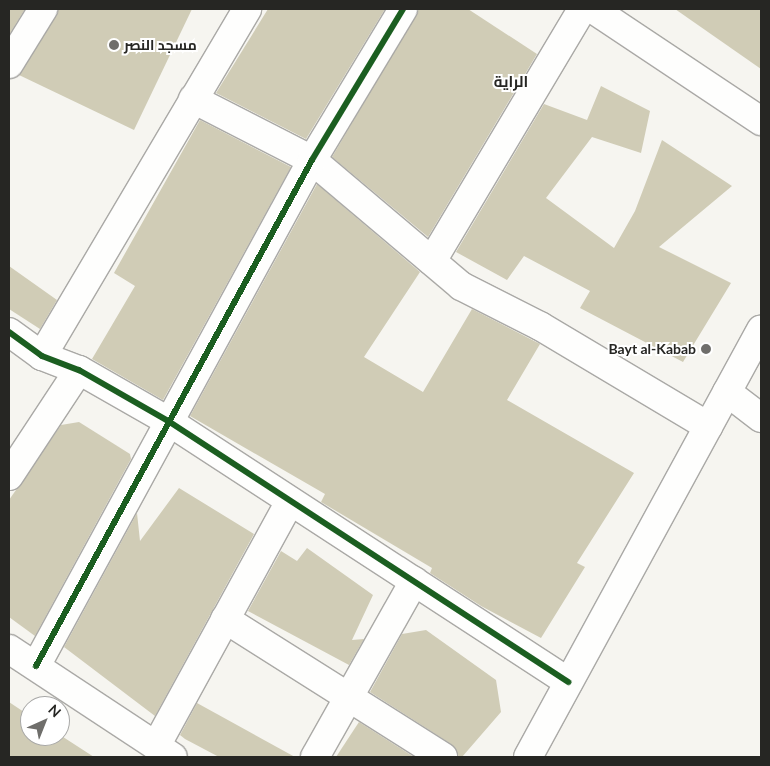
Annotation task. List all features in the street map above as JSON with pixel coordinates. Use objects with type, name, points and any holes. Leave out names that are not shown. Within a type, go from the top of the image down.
[{"type":"street","points":[[9,64],[42,9]]},
{"type":"street","points":[[42,356],[247,9]]},
{"type":"street","points":[[36,666],[312,160],[403,9]]},
{"type":"street","points":[[432,261],[582,9]]},
{"type":"street","points":[[593,9],[761,121]]},
{"type":"street","points":[[193,99],[312,160],[461,286],[540,326],[708,426]]},
{"type":"street","points":[[528,757],[761,329]]},
{"type":"street","points":[[9,332],[42,356],[79,370],[168,421],[569,682]]},
{"type":"street","points":[[9,476],[79,370]]},
{"type":"street","points":[[727,392],[761,418]]},
{"type":"street","points":[[9,649],[165,751],[225,619],[290,501]]},
{"type":"street","points":[[315,757],[414,581]]},
{"type":"street","points":[[225,619],[443,757]]},
{"type":"building","points":[[9,9],[25,9],[9,35]]},
{"type":"building","name":"مسجد النصر","points":[[59,9],[192,9],[134,130],[19,75]]},
{"type":"building","points":[[268,9],[385,9],[306,139],[216,93]]},
{"type":"building","points":[[419,9],[468,9],[537,54],[428,237],[332,157]]},
{"type":"building","points":[[675,9],[761,9],[761,69]]},
{"type":"building","points":[[601,86],[650,111],[641,153],[592,137],[546,198],[614,248],[635,211],[662,140],[732,186],[659,247],[731,283],[683,362],[580,308],[590,291],[524,256],[507,280],[456,252],[544,104],[587,120]]},
{"type":"building","points":[[200,120],[291,167],[163,400],[92,359],[135,286],[114,273]]},
{"type":"building","points":[[317,184],[420,272],[364,357],[423,392],[472,309],[540,344],[507,400],[634,473],[577,563],[585,567],[541,638],[481,606],[430,573],[432,568],[321,502],[325,494],[190,416]]},
{"type":"building","points":[[9,266],[57,300],[40,329],[9,309]]},
{"type":"building","points":[[79,422],[130,454],[131,459],[35,636],[9,617],[9,500],[61,425]]},
{"type":"building","points":[[179,488],[254,534],[155,716],[64,647],[137,513],[140,541]]},
{"type":"building","points":[[307,548],[373,595],[352,640],[364,639],[349,665],[248,611],[281,551],[297,561]]},
{"type":"building","points":[[426,630],[496,680],[501,712],[462,757],[459,757],[451,744],[370,692],[402,634]]},
{"type":"building","points":[[9,702],[20,709],[20,746],[70,746],[70,741],[94,757],[9,757]]},
{"type":"building","points":[[197,703],[295,757],[219,757],[185,739],[180,735]]},
{"type":"building","points":[[359,722],[414,757],[336,757]]},
{"type":"cycle path","points":[[36,666],[312,160],[403,9]]},
{"type":"cycle path","points":[[9,332],[42,356],[79,370],[168,421],[569,682]]},
{"type":"place","name":"مسجد النصر","points":[[114,45]]},
{"type":"place","name":"Bayt al-Kabab","points":[[706,349]]},
{"type":"district","name":"الراية","points":[[511,82]]}]
